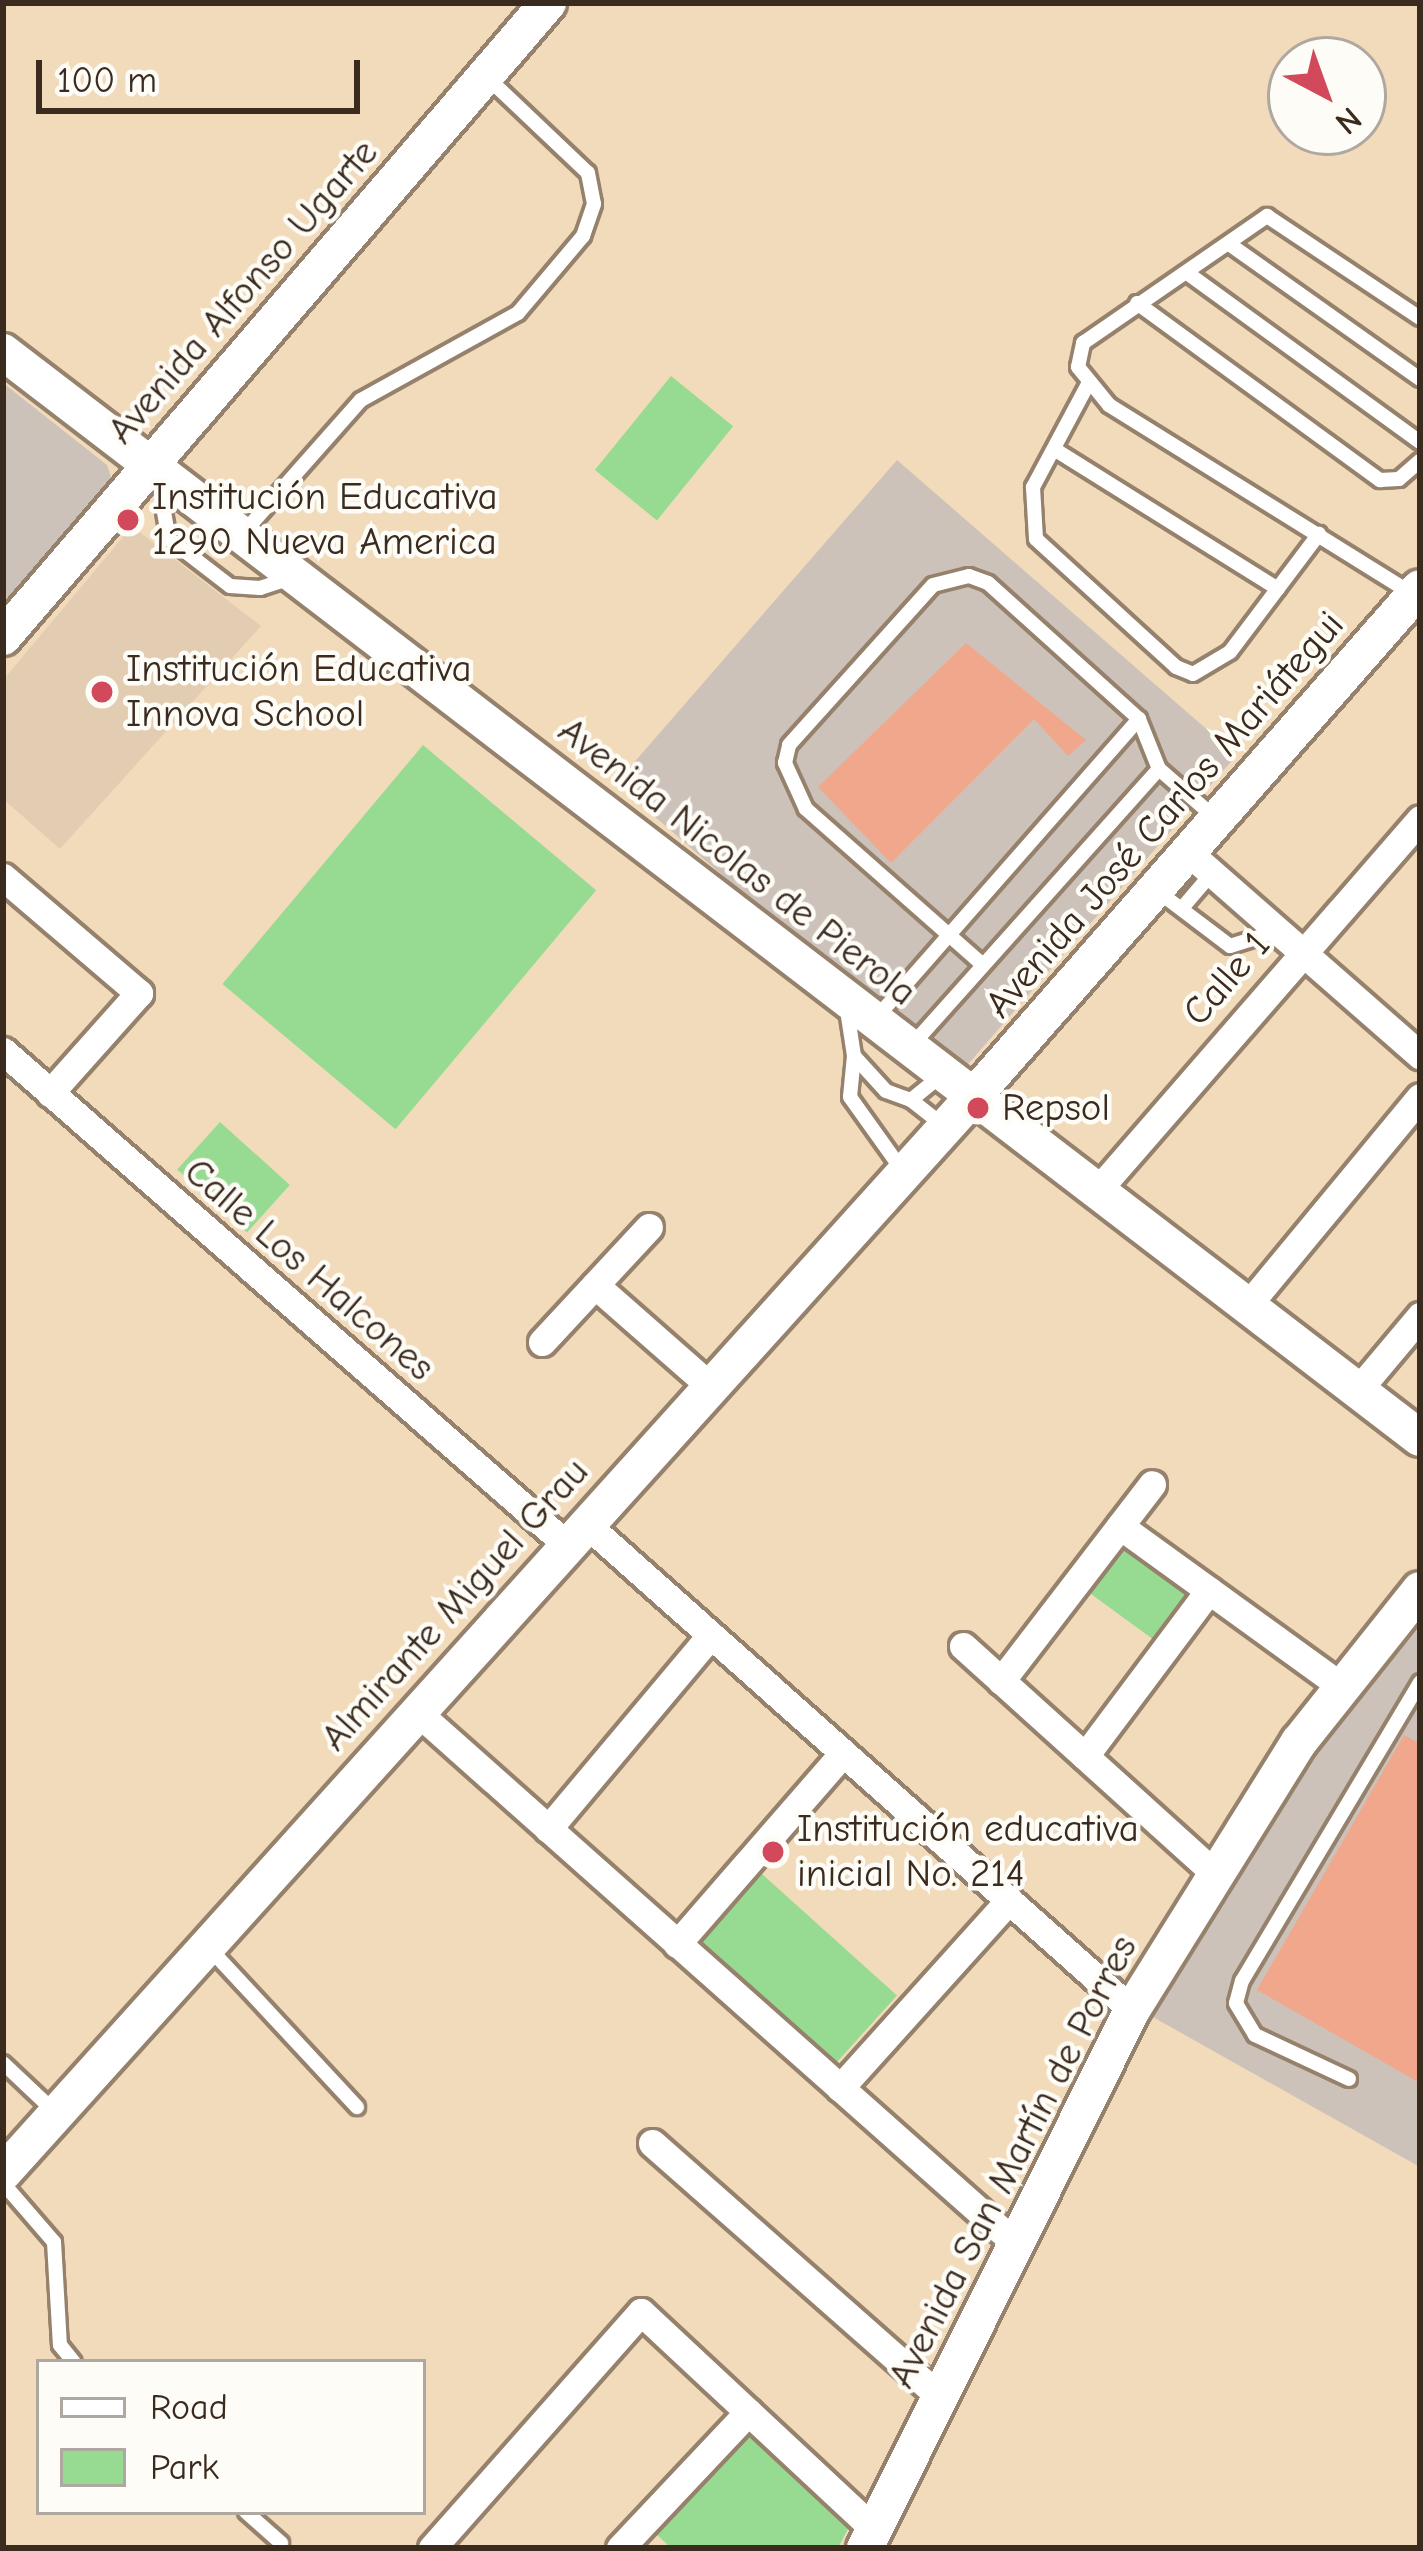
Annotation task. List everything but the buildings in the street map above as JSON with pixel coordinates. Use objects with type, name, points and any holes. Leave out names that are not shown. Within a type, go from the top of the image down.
[{"type":"street","name":"Avenida Alfonso Ugarte","points":[[3,637],[162,474],[548,3]]},
{"type":"street","name":"Avenida Nicolas de Pierola","points":[[3,352],[1420,1438]]},
{"type":"street","name":"Avenida José Carlos Mariátegui","points":[[973,1097],[1170,898],[1200,863],[1217,820],[1417,591]]},
{"type":"street","name":"Calle 1","points":[[1096,1192],[1420,819]]},
{"type":"street","points":[[1200,863],[1420,1055]]},
{"type":"street","points":[[3,877],[139,993],[50,1093]]},
{"type":"street","name":"Calle Los Halcones","points":[[3,1051],[575,1533],[711,1635],[1132,2011]]},
{"type":"street","points":[[1247,1306],[1420,1096]]},
{"type":"street","name":"Almirante Miguel Grau","points":[[3,2173],[575,1533],[973,1097]]},
{"type":"street","points":[[542,1342],[649,1227]]},
{"type":"street","points":[[595,1285],[710,1386]]},
{"type":"street","points":[[1358,1390],[1420,1316]]},
{"type":"street","points":[[1001,1681],[1152,1484]]},
{"type":"street","points":[[1120,1526],[1342,1686]]},
{"type":"street","name":"Avenida San Martín de Porres","points":[[870,2538],[1013,2241],[1132,2011],[1214,1873],[1342,1686],[1420,1589]]},
{"type":"street","points":[[1085,1756],[1209,1590]]},
{"type":"street","points":[[548,1829],[711,1635]]},
{"type":"street","points":[[963,1646],[1214,1873]]},
{"type":"street","points":[[416,1712],[1013,2241]]},
{"type":"street","points":[[677,1944],[844,1753]]},
{"type":"street","points":[[840,2088],[1009,1900]]},
{"type":"street","points":[[652,2143],[940,2397]]},
{"type":"street","points":[[432,2548],[641,2312],[748,2412],[870,2538]]},
{"type":"street","points":[[620,2548],[748,2412]]},
{"type":"lane","points":[[242,536],[362,400],[518,313],[583,236],[594,204],[589,172],[486,75]]},
{"type":"lane","points":[[1417,591],[1087,386],[1078,367],[1083,343],[1137,303],[1232,246],[1258,219],[1277,218],[1420,318]]},
{"type":"lane","points":[[1232,246],[1420,379]]},
{"type":"lane","points":[[1190,275],[1420,442]]},
{"type":"lane","points":[[1137,303],[1380,480],[1399,479],[1420,461]]},
{"type":"lane","points":[[1087,386],[1034,487],[1036,539],[1176,668],[1193,674],[1214,665],[1319,534]]},
{"type":"lane","points":[[1054,448],[1278,589]]},
{"type":"lane","points":[[162,474],[164,525],[184,551],[242,590],[295,576]]},
{"type":"lane","points":[[982,964],[806,809],[785,764],[789,745],[920,596],[952,577],[988,584],[1139,719],[1159,770],[1217,820]]},
{"type":"lane","points":[[904,1173],[850,1097],[860,1010],[948,934],[1139,719]]},
{"type":"lane","points":[[910,1048],[1159,770]]},
{"type":"lane","points":[[1170,898],[1230,946],[1278,931]]},
{"type":"lane","points":[[854,1056],[886,1091],[911,1100],[946,1127]]},
{"type":"lane","points":[[911,1100],[943,1073]]},
{"type":"lane","points":[[1349,2079],[1255,2035],[1236,2003],[1241,1981],[1420,1682]]},
{"type":"lane","points":[[207,1945],[357,2107]]},
{"type":"lane","points":[[3,2063],[56,2113]]},
{"type":"lane","points":[[3,2182],[54,2242],[60,2345],[72,2359]]},
{"type":"lane","points":[[249,2515],[281,2543]]},
{"type":"shaded area","points":[[3,383],[107,465],[112,480],[3,609]]},
{"type":"shaded area","points":[[897,460],[1237,755],[956,1078],[616,783]]},
{"type":"shaded area","name":"Institución Educativa Innova School","points":[[137,530],[261,626],[60,849],[3,799],[3,680],[128,531]]},
{"type":"shaded area","points":[[1420,1626],[1420,2167],[1151,2016],[1313,1757]]},
{"type":"green space","points":[[671,376],[733,426],[657,520],[595,470]]},
{"type":"green space","points":[[423,745],[596,890],[396,1129],[222,984]]},
{"type":"green space","points":[[220,1122],[290,1185],[247,1232],[177,1170]]},
{"type":"green space","points":[[1119,1544],[1189,1595],[1155,1641],[1085,1590]]},
{"type":"green space","points":[[761,1873],[897,1995],[832,2068],[696,1945]]},
{"type":"green space","points":[[743,2429],[849,2527],[838,2548],[671,2548],[654,2532]]},
{"type":"place","name":"Institución Educativa 1290 Nueva America","points":[[128,520]]},
{"type":"place","name":"Institución Educativa Innova School","points":[[102,692]]},
{"type":"place","name":"Repsol","points":[[978,1108]]},
{"type":"place","name":"Institución educativa inicial No. 214","points":[[773,1852]]}]
